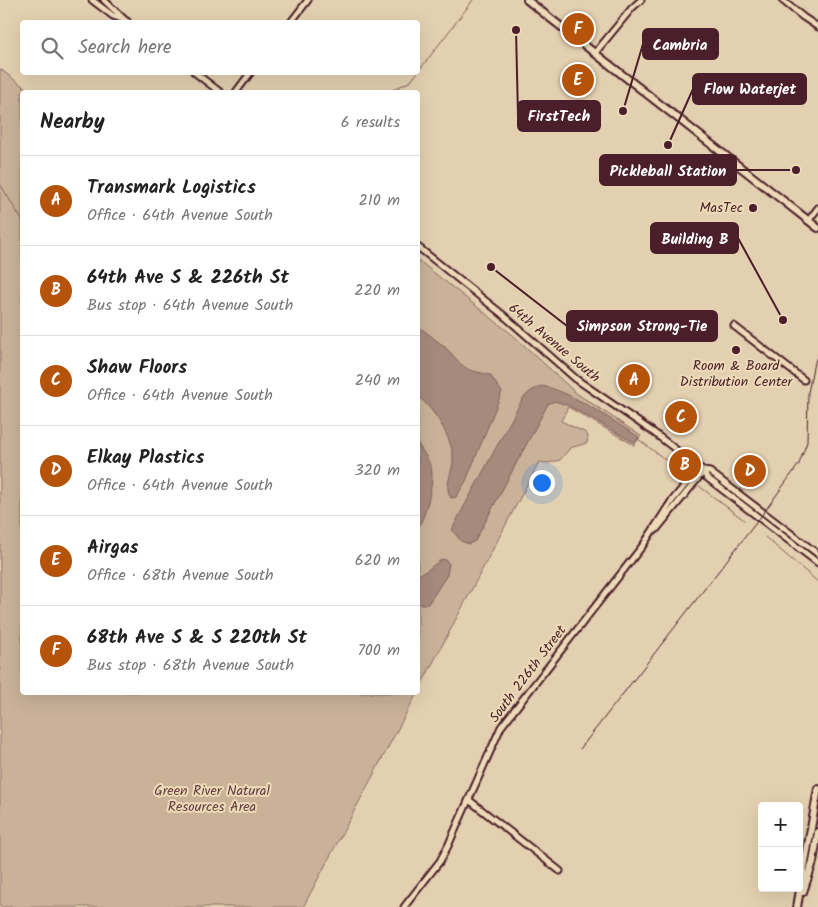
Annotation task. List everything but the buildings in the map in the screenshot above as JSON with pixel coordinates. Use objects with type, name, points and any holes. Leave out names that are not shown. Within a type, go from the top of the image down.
[{"type":"main road","points":[[527,0],[818,228]]},
{"type":"main road","points":[[798,907],[818,790]]},
{"type":"main road","points":[[798,907],[813,862],[818,832]]},
{"type":"street","points":[[92,0],[113,16],[123,20]]},
{"type":"street","points":[[104,0],[126,20]]},
{"type":"street","points":[[292,20],[308,0]]},
{"type":"street","points":[[595,53],[632,8],[641,0]]},
{"type":"street","points":[[782,0],[818,26]]},
{"type":"street","points":[[198,75],[217,90]]},
{"type":"street","points":[[238,90],[250,75]]},
{"type":"street","points":[[809,220],[818,208]]},
{"type":"street","name":"64th Avenue South","points":[[420,249],[502,314],[576,379],[654,432],[701,469],[710,472],[818,554]]},
{"type":"street","points":[[734,326],[804,380]]},
{"type":"street","name":"64th Avenue South","points":[[701,469],[706,477],[818,564]]},
{"type":"street","name":"South 226th Street","points":[[404,907],[440,860],[448,846],[501,727],[644,544],[671,502],[701,469]]},
{"type":"street","points":[[469,800],[560,871]]},
{"type":"green space","name":"Green River Natural Resources Area","points":[[0,69],[28,90],[20,90],[20,695],[416,695],[303,907],[0,907]]},
{"type":"green space","points":[[420,262],[514,336],[576,393],[641,436],[634,445],[568,407],[561,421],[586,433],[588,436],[587,443],[570,448],[560,460],[549,463],[539,462],[420,687]]},
{"type":"shaded area","points":[[420,328],[445,347],[469,370],[490,375],[502,392],[466,481],[456,497],[451,498],[448,489],[453,465],[450,443],[442,425],[420,398]]},
{"type":"shaded area","points":[[541,386],[578,400],[639,437],[635,443],[569,406],[555,401],[548,404],[475,541],[469,544],[461,541],[452,530],[459,516],[523,398]]},
{"type":"shaded area","points":[[420,448],[432,473],[428,502],[420,524]]},
{"type":"shaded area","points":[[442,559],[446,560],[449,564],[447,575],[428,604],[420,604],[420,574]]},
{"type":"waterway","points":[[420,69],[473,0]]},
{"type":"waterway","points":[[392,90],[411,81],[416,75]]},
{"type":"waterway","points":[[0,184],[20,217]]},
{"type":"waterway","points":[[638,439],[683,473]]},
{"type":"waterway","points":[[699,486],[744,520]]},
{"type":"waterway","points":[[765,537],[818,582]]},
{"type":"railway","points":[[580,749],[759,519],[799,464],[807,442],[808,393],[813,367],[818,354]]},
{"type":"place","name":"68th Ave S & S 220th St","points":[[578,29]]},
{"type":"place","name":"FirstTech","points":[[516,30]]},
{"type":"place","name":"Airgas","points":[[578,80]]},
{"type":"place","name":"Cambria","points":[[623,111]]},
{"type":"place","name":"Flow Waterjet","points":[[668,145]]},
{"type":"place","name":"Pickleball Station","points":[[796,170]]},
{"type":"place","name":"MasTec","points":[[753,208]]},
{"type":"place","name":"Simpson Strong-Tie","points":[[491,267]]},
{"type":"place","name":"Building B","points":[[783,320]]},
{"type":"place","name":"Room & Board Distribution Center","points":[[736,350]]},
{"type":"place","name":"Transmark Logistics","points":[[634,380]]},
{"type":"place","name":"Shaw Floors","points":[[681,417]]},
{"type":"place","name":"64th Ave S & 226th St","points":[[685,465]]},
{"type":"place","name":"Elkay Plastics","points":[[750,471]]}]
